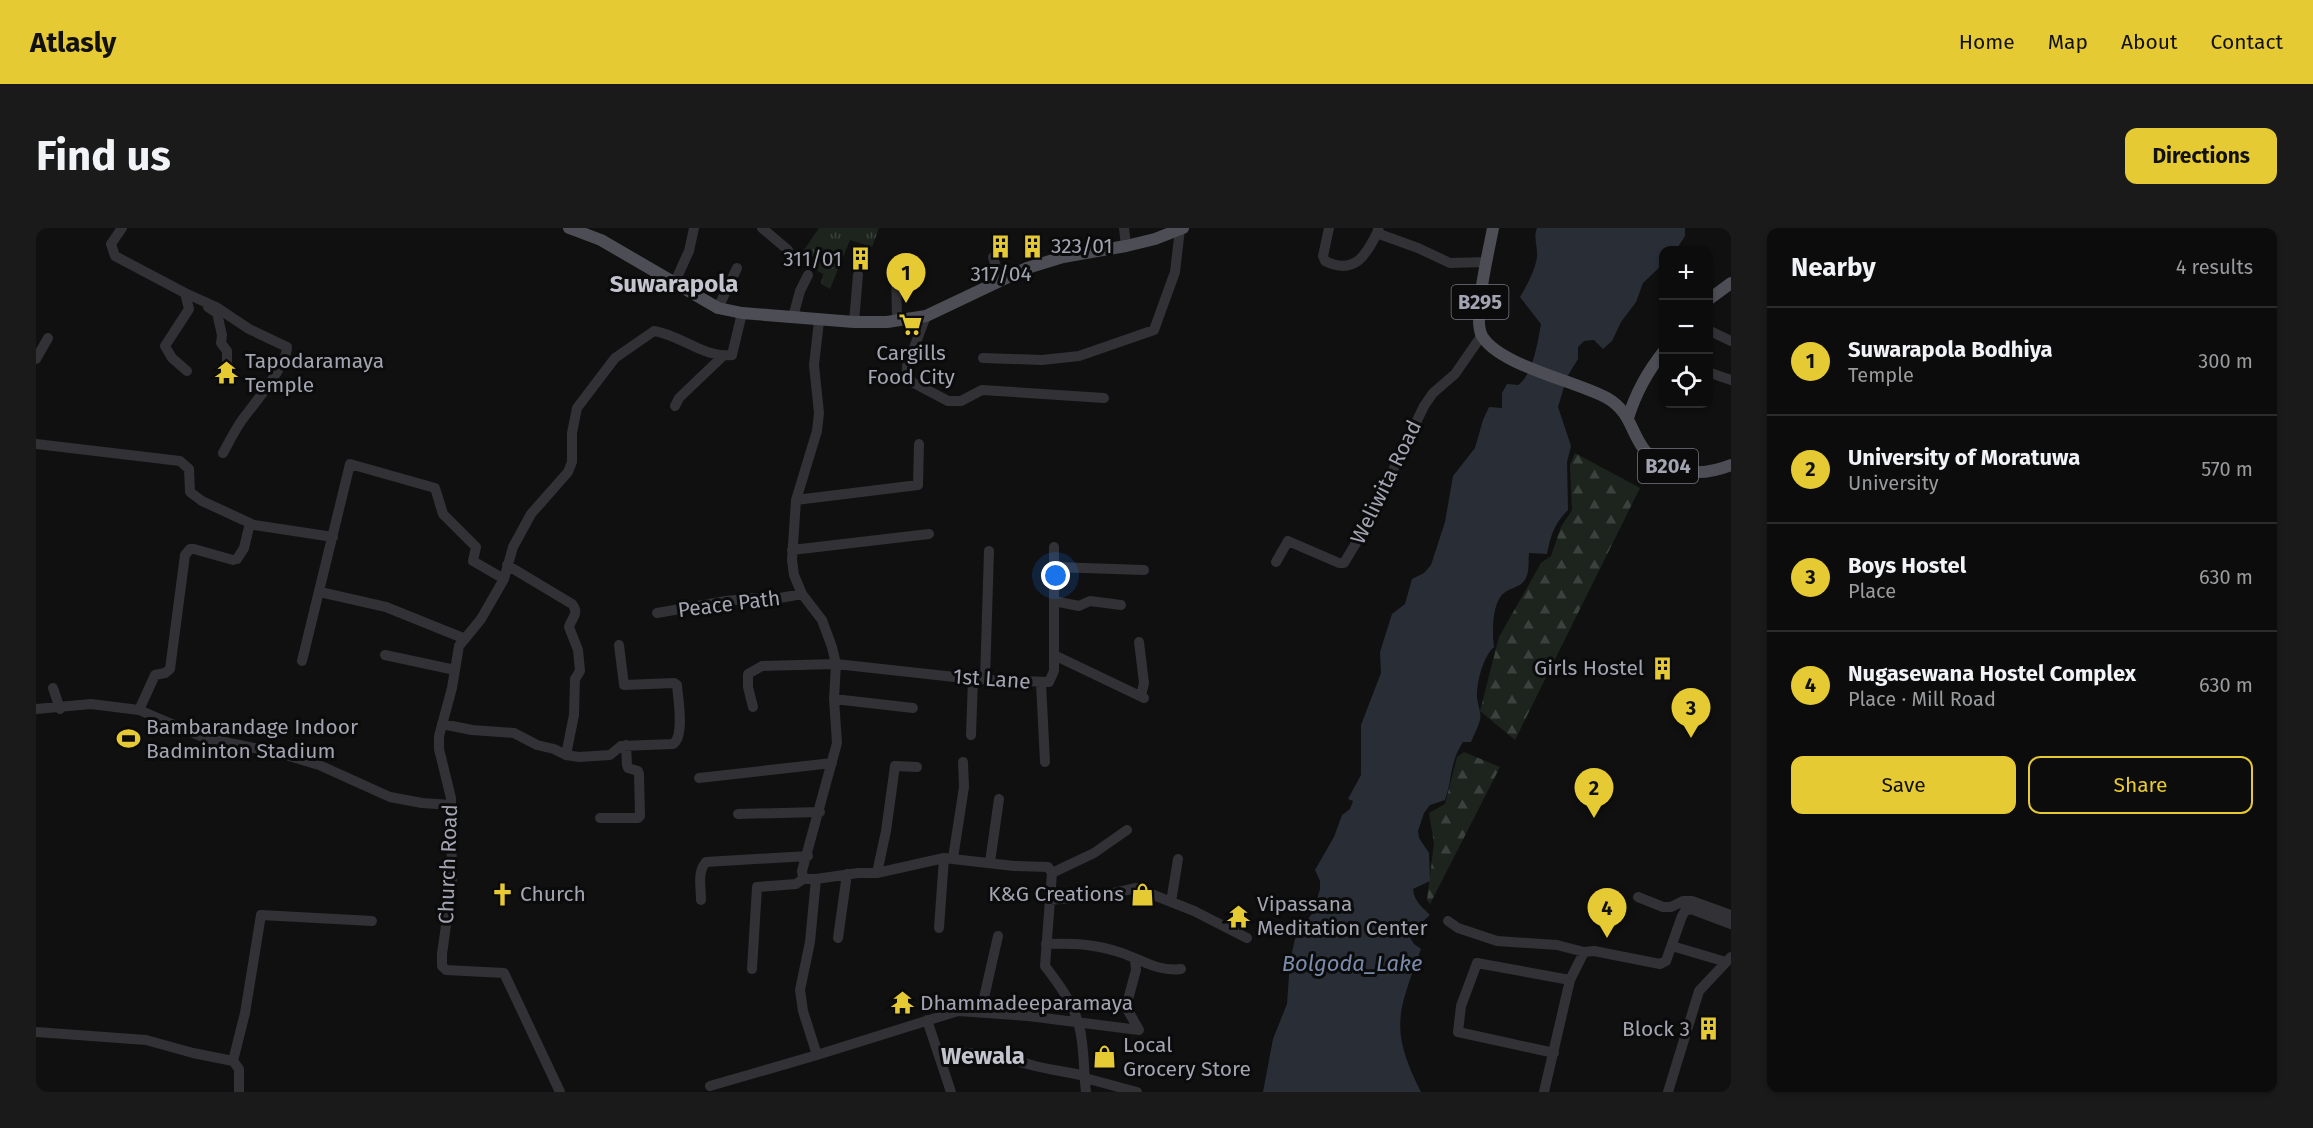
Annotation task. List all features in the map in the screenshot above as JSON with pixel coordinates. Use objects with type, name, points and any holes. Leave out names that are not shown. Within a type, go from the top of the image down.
[{"type":"main road","points":[[569,228],[601,240],[718,308],[742,313],[793,316],[819,321],[854,322],[897,321],[926,316],[1026,268],[1063,257],[1126,246],[1181,229]]},
{"type":"main road","name":"B295","points":[[1493,228],[1478,319],[1482,336],[1497,351],[1514,360],[1608,399],[1618,405],[1628,418]]},
{"type":"main road","points":[[1713,297],[1728,289]]},
{"type":"main road","points":[[1628,418],[1647,372],[1662,354]]},
{"type":"main road","name":"B204","points":[[1628,418],[1644,452],[1666,466],[1694,473],[1714,471],[1731,465]]},
{"type":"street","points":[[122,228],[111,244],[115,256],[216,307],[249,328],[287,347],[287,354],[277,372],[241,422],[223,453]]},
{"type":"street","points":[[674,284],[689,251],[694,228]]},
{"type":"street","points":[[762,228],[788,250]]},
{"type":"street","points":[[1124,228],[1126,246]]},
{"type":"street","points":[[1329,228],[1323,256],[1325,261],[1333,265],[1350,266],[1366,255],[1378,230],[1382,235],[1450,263],[1486,262]]},
{"type":"street","points":[[982,358],[1042,360],[1079,356],[1154,330],[1175,272],[1181,229]]},
{"type":"street","points":[[993,256],[1000,280]]},
{"type":"street","points":[[718,308],[737,268]]},
{"type":"street","points":[[896,272],[897,321]]},
{"type":"street","points":[[793,316],[800,291],[808,275]]},
{"type":"street","points":[[854,322],[858,275]]},
{"type":"street","points":[[185,293],[217,313],[222,334],[220,343],[227,351],[227,370]]},
{"type":"street","points":[[185,293],[189,309],[165,346],[172,358],[187,371]]},
{"type":"street","points":[[675,406],[679,398],[723,356],[732,355],[742,313]]},
{"type":"street","points":[[926,316],[907,366],[907,374],[912,382],[948,401],[961,401],[982,390],[1104,398]]},
{"type":"street","points":[[803,879],[802,872],[837,742],[834,699],[836,664],[832,646],[822,620],[802,594],[794,574],[792,550],[796,500],[817,431],[819,413],[814,365],[819,321]]},
{"type":"street","name":"Church Road","points":[[560,1092],[504,973],[446,970],[442,966],[452,882],[451,805],[449,787],[439,749],[442,724],[459,646],[463,638],[481,619],[504,579],[513,547],[531,514],[568,472],[572,462],[572,433],[576,408],[615,358],[654,331],[723,356]]},
{"type":"street","points":[[1713,332],[1731,341]]},
{"type":"street","name":"Weliwita Road","points":[[1276,562],[1288,541],[1339,563],[1344,563],[1360,538],[1424,406],[1433,393],[1455,374],[1482,336]]},
{"type":"street","points":[[36,359],[48,338]]},
{"type":"street","points":[[1713,374],[1731,380]]},
{"type":"street","points":[[36,444],[180,461],[189,470],[189,487],[195,497],[250,523],[333,537]]},
{"type":"street","points":[[796,500],[918,484],[919,444]]},
{"type":"street","points":[[302,662],[350,464],[435,488],[444,514],[476,547],[473,561],[504,579]]},
{"type":"street","points":[[139,710],[155,675],[168,672],[171,667],[185,555],[190,549],[194,549],[237,560],[244,548],[250,523]]},
{"type":"street","points":[[792,550],[929,534]]},
{"type":"street","name":"1st Lane","points":[[753,707],[748,687],[748,674],[762,666],[836,664],[979,679],[1041,683],[1049,681],[1053,677],[1054,656],[1054,547]]},
{"type":"street","points":[[971,735],[979,679],[989,551]]},
{"type":"street","points":[[507,565],[575,608],[574,619],[569,627],[578,650],[580,671],[575,678],[574,715],[566,755]]},
{"type":"street","points":[[1054,567],[1144,570]]},
{"type":"street","points":[[320,592],[386,607],[463,638]]},
{"type":"street","name":"Peace Path","points":[[657,614],[726,601],[753,598],[769,600],[802,594]]},
{"type":"street","points":[[1054,601],[1079,606],[1090,601],[1121,605]]},
{"type":"street","points":[[1054,656],[1142,697],[1144,683],[1139,642]]},
{"type":"street","points":[[442,724],[471,730],[514,733],[537,745],[566,755],[590,757],[609,755],[619,746],[677,742],[680,710],[677,685],[624,685],[619,645]]},
{"type":"street","points":[[385,656],[455,670]]},
{"type":"street","points":[[1041,683],[1045,762]]},
{"type":"street","points":[[53,688],[60,709]]},
{"type":"street","points":[[834,699],[913,708]]},
{"type":"street","points":[[36,710],[91,704],[139,710],[205,738],[279,753],[319,765],[390,797],[451,805]]},
{"type":"street","points":[[600,818],[638,818],[640,816],[639,774],[636,769],[628,768],[626,745]]},
{"type":"street","points":[[939,928],[949,858],[964,787],[963,762]]},
{"type":"street","points":[[699,778],[832,763]]},
{"type":"street","points":[[877,873],[896,766],[917,767]]},
{"type":"street","points":[[990,862],[999,799]]},
{"type":"street","points":[[738,814],[820,812]]},
{"type":"street","points":[[1052,873],[1094,853],[1127,830]]},
{"type":"street","points":[[701,900],[700,876],[706,862],[808,855]]},
{"type":"street","points":[[752,969],[757,887],[796,884],[803,879],[877,873],[949,858],[1048,867],[1052,873],[1045,966],[1059,984],[1078,1022],[1086,1092]]},
{"type":"street","points":[[1171,902],[1178,859]]},
{"type":"street","points":[[838,938],[847,874]]},
{"type":"street","points":[[816,879],[810,942],[800,990],[803,1011],[817,1055]]},
{"type":"street","points":[[1050,900],[1105,895],[1136,888],[1247,938]]},
{"type":"street","points":[[1638,897],[1663,907],[1671,907],[1683,901],[1692,901],[1731,915]]},
{"type":"street","points":[[1448,921],[1458,928],[1497,941],[1557,945],[1584,952],[1594,951],[1660,964],[1666,961],[1685,911],[1691,909],[1731,924]]},
{"type":"street","points":[[233,1061],[261,915],[372,921]]},
{"type":"street","points":[[981,1011],[998,936]]},
{"type":"street","points":[[1046,944],[1079,943],[1122,953],[1165,970],[1181,969]]},
{"type":"street","points":[[1672,946],[1729,959]]},
{"type":"street","points":[[1544,1092],[1570,980],[1584,952]]},
{"type":"street","points":[[710,1086],[958,1011],[981,1011],[1139,1030],[1126,1006],[1136,970],[1135,959]]},
{"type":"street","points":[[1668,1092],[1699,991],[1729,959]]},
{"type":"street","points":[[1554,1053],[1458,1032],[1461,1006],[1477,963],[1570,980]]},
{"type":"street","points":[[927,1020],[951,1092]]},
{"type":"street","points":[[36,1032],[146,1040],[233,1061],[239,1069],[239,1092]]},
{"type":"street","points":[[939,1054],[964,1051],[994,1054],[1137,1092]]},
{"type":"street","points":[[734,1080],[739,1092]]},
{"type":"green space","points":[[819,228],[879,228],[872,247],[850,240],[830,289],[821,284],[823,274],[812,268],[815,258],[804,250]]},
{"type":"green space","points":[[1575,453],[1640,488],[1515,740],[1480,711],[1499,637],[1541,563],[1551,556],[1561,527],[1572,510],[1570,465]]},
{"type":"green space","points":[[1464,752],[1500,767],[1430,904],[1427,900],[1434,843],[1429,813],[1445,804],[1457,757]]},
{"type":"water","name":"Bolgoda_Lake","points":[[1537,228],[1685,228],[1685,236],[1679,246],[1659,246],[1659,268],[1643,283],[1636,302],[1621,322],[1612,341],[1603,349],[1594,340],[1584,341],[1578,347],[1578,359],[1567,377],[1558,407],[1571,446],[1567,462],[1568,510],[1554,530],[1547,554],[1529,553],[1526,578],[1520,585],[1504,593],[1497,603],[1493,626],[1494,647],[1484,663],[1478,683],[1479,723],[1471,742],[1463,742],[1459,750],[1453,764],[1445,800],[1430,805],[1424,813],[1418,831],[1419,838],[1429,853],[1430,881],[1413,889],[1417,900],[1430,915],[1420,924],[1417,938],[1409,936],[1421,949],[1402,1005],[1400,1020],[1404,1052],[1421,1092],[1263,1092],[1273,1039],[1287,1004],[1290,961],[1296,935],[1314,911],[1320,889],[1320,881],[1315,870],[1334,837],[1342,815],[1350,809],[1353,801],[1348,799],[1361,775],[1361,725],[1381,673],[1380,652],[1392,614],[1405,604],[1412,579],[1424,573],[1431,565],[1445,522],[1453,476],[1475,448],[1489,407],[1502,408],[1502,393],[1507,384],[1518,385],[1523,380],[1528,374],[1534,357],[1541,324],[1520,297],[1536,262]]},
{"type":"place","name":"317/04","points":[[1001,246]]},
{"type":"place","name":"323/01","points":[[1033,246]]},
{"type":"place","name":"311/01","points":[[860,259]]},
{"type":"place","name":"Suwarapola Bodhiya","points":[[906,303]]},
{"type":"place","name":"Cargills Food City","points":[[911,325]]},
{"type":"place","name":"Tapodaramaya Temple","points":[[227,373]]},
{"type":"place","name":"Girls Hostel","points":[[1662,668]]},
{"type":"place","name":"Boys Hostel","points":[[1691,738]]},
{"type":"place","name":"Bambarandage Indoor Badminton Stadium","points":[[128,739]]},
{"type":"place","name":"University of Moratuwa","points":[[1594,818]]},
{"type":"place","name":"Church","points":[[502,894]]},
{"type":"place","name":"K&G Creations","points":[[1142,894]]},
{"type":"place","name":"Vipassana Meditation Center","points":[[1239,916]]},
{"type":"place","name":"Nugasewana Hostel Complex","points":[[1607,938]]},
{"type":"place","name":"Dhammadeeparamaya","points":[[902,1003]]},
{"type":"place","name":"Block 3","points":[[1708,1029]]},
{"type":"place","name":"Local Grocery Store","points":[[1105,1057]]},
{"type":"district","name":"Suwarapola","points":[[674,284]]},
{"type":"district","name":"Wewala","points":[[983,1056]]}]
